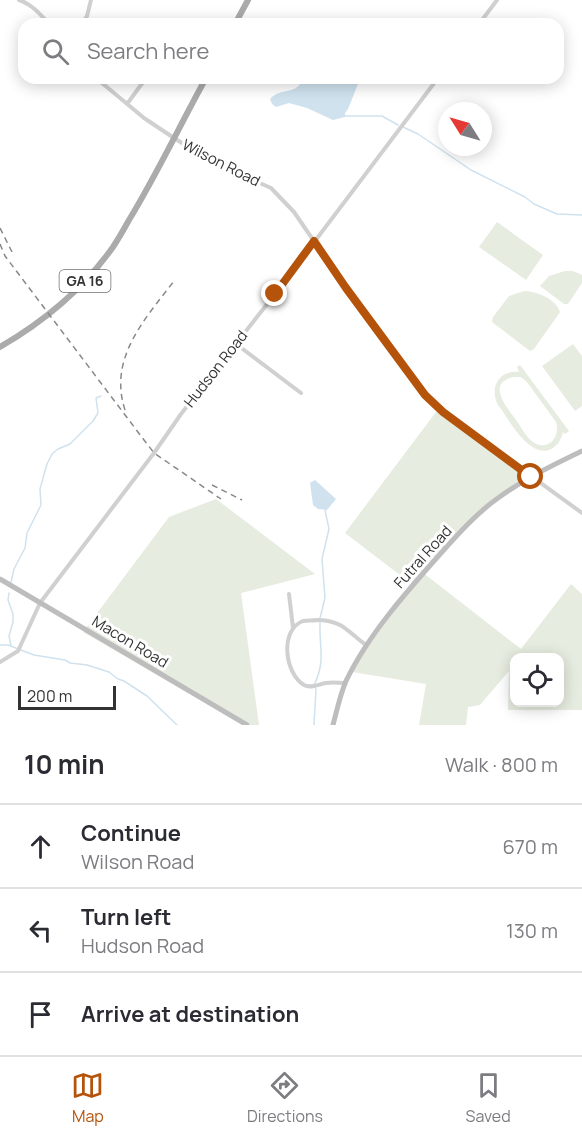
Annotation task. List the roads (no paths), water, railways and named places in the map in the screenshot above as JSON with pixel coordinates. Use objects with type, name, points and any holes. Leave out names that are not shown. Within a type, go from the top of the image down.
[{"type":"main road","points":[[238,18],[248,0]]},
{"type":"main road","name":"GA 16","points":[[0,347],[49,314],[82,284],[112,247],[143,197],[203,84]]},
{"type":"street","points":[[19,0],[26,2],[43,18]]},
{"type":"street","points":[[86,18],[91,0]]},
{"type":"street","points":[[484,18],[497,0]]},
{"type":"street","name":"Wilson Road","points":[[103,84],[144,118],[209,160],[271,188],[290,207],[425,395],[443,412],[582,513]]},
{"type":"street","points":[[127,104],[142,84]]},
{"type":"street","name":"Hudson Road","points":[[0,662],[18,651],[40,603],[181,414],[433,84]]},
{"type":"street","points":[[236,344],[301,393]]},
{"type":"street","name":"Futral Road","points":[[333,725],[345,683],[367,646],[410,588],[467,525],[497,498],[531,477],[582,451]]},
{"type":"street","name":"Macon Road","points":[[0,579],[247,725]]},
{"type":"street","points":[[289,594],[293,628],[288,640],[287,654],[297,679],[303,685],[310,687],[329,683],[345,683]]},
{"type":"street","points":[[293,628],[304,621],[321,620],[340,625],[367,646]]},
{"type":"water","points":[[300,84],[358,84],[345,117],[333,120],[307,108],[289,103],[276,107],[272,104],[270,99],[275,95]]},
{"type":"water","points":[[315,480],[336,499],[327,510],[318,509],[313,505],[310,483]]},
{"type":"waterway","points":[[345,116],[382,116],[398,125]]},
{"type":"waterway","points":[[403,127],[418,134],[471,170],[525,197],[534,204],[557,214],[582,215]]},
{"type":"waterway","points":[[11,582],[14,569],[25,548],[27,533],[41,505],[40,489],[47,464],[52,454],[70,444],[93,421],[98,413],[96,398],[101,396]]},
{"type":"waterway","points":[[320,618],[325,598],[322,559],[329,529],[325,510]]},
{"type":"waterway","points":[[9,593],[8,600],[13,614],[9,636],[11,646]]},
{"type":"waterway","points":[[314,725],[316,689],[314,685],[321,661],[320,623]]},
{"type":"waterway","points":[[0,645],[8,645],[34,655],[65,660],[109,672],[147,696],[177,725]]},
{"type":"railway","points":[[0,228],[12,252]]},
{"type":"railway","points":[[0,244],[5,256],[154,453],[221,499]]},
{"type":"railway","points":[[125,410],[121,391],[121,373],[125,356],[141,325],[174,281]]},
{"type":"railway","points":[[212,485],[242,500]]}]
